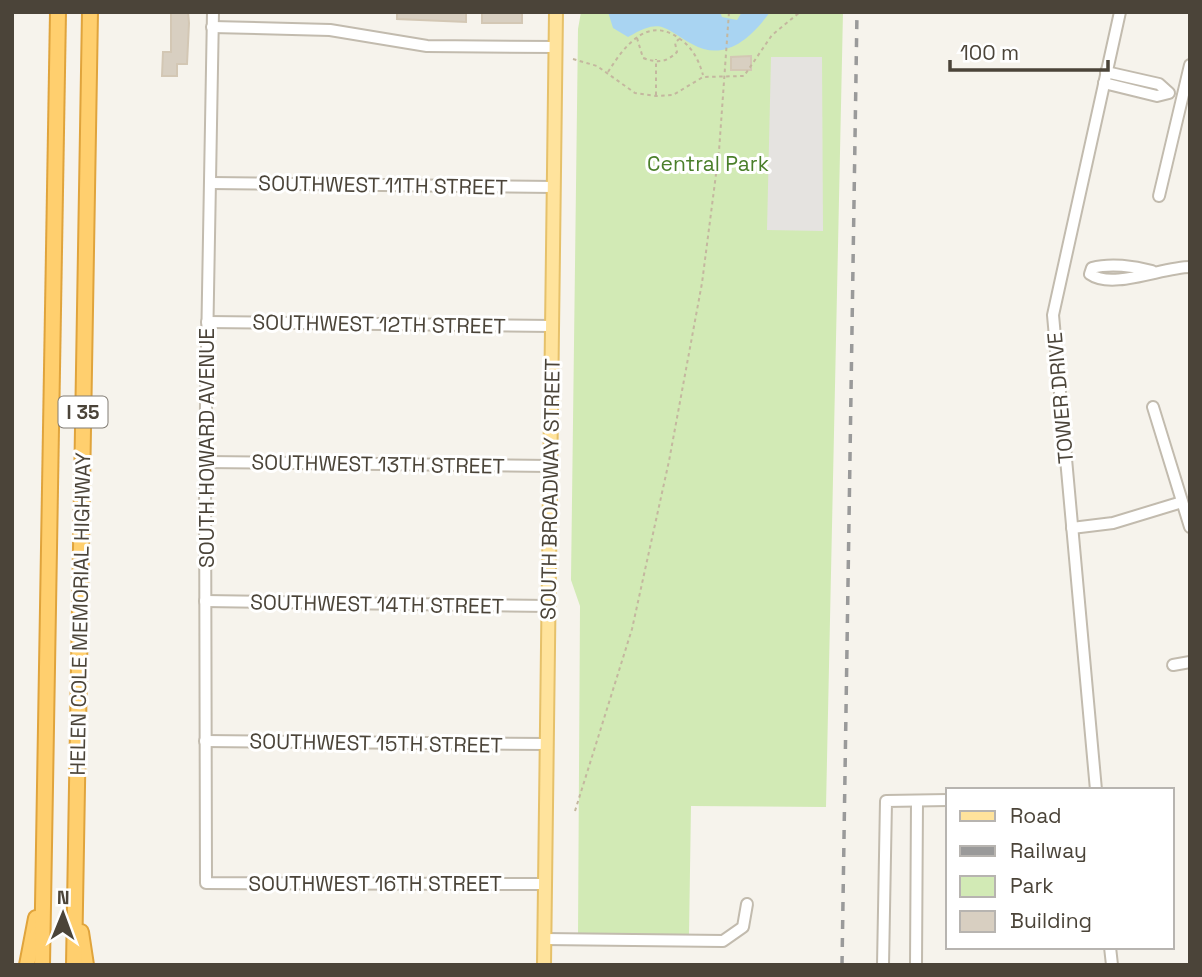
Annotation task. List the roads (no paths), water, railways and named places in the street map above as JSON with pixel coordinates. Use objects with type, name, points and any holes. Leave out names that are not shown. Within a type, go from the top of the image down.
[{"type":"highway","name":"HELEN COLE MEMORIAL HIGHWAY","points":[[42,965],[58,12]]},
{"type":"highway","name":"HELEN COLE MEMORIAL HIGHWAY","points":[[74,965],[90,12]]},
{"type":"highway","points":[[27,965],[44,883]]},
{"type":"highway","points":[[75,892],[86,965]]},
{"type":"main road","name":"SOUTH BROADWAY STREET","points":[[544,965],[556,12]]},
{"type":"street","name":"SOUTH HOWARD AVENUE","points":[[206,883],[205,462],[213,12]]},
{"type":"street","name":"TOWER DRIVE","points":[[1096,788],[1053,315],[1120,12]]},
{"type":"street","points":[[212,27],[330,30],[428,46],[556,47]]},
{"type":"street","points":[[1159,196],[1186,97],[1190,65]]},
{"type":"street","points":[[1105,77],[1157,96],[1169,93],[1186,97]]},
{"type":"street","name":"SOUTHWEST 11TH STREET","points":[[211,183],[554,187]]},
{"type":"street","points":[[1152,271],[1190,267]]},
{"type":"street","name":"SOUTHWEST 12TH STREET","points":[[207,322],[552,326]]},
{"type":"street","points":[[1153,407],[1190,527]]},
{"type":"street","name":"SOUTHWEST 13TH STREET","points":[[205,462],[550,466]]},
{"type":"street","points":[[1072,528],[1113,523],[1182,502]]},
{"type":"street","name":"SOUTHWEST 14TH STREET","points":[[205,601],[549,606]]},
{"type":"street","points":[[1173,665],[1190,662]]},
{"type":"street","name":"SOUTHWEST 15TH STREET","points":[[205,741],[547,744]]},
{"type":"street","points":[[883,965],[886,801],[946,800]]},
{"type":"street","points":[[916,965],[917,801]]},
{"type":"street","name":"SOUTHWEST 16TH STREET","points":[[206,883],[545,884]]},
{"type":"street","points":[[544,939],[723,941],[743,927],[747,904]]},
{"type":"water","points":[[608,12],[720,12],[722,17],[737,20],[742,12],[770,12],[746,38],[726,49],[716,51],[692,44],[668,29],[656,26],[628,37],[613,28]]},
{"type":"railway","points":[[842,965],[857,12]]},
{"type":"park label","name":"Central Park","points":[[708,163]]}]
